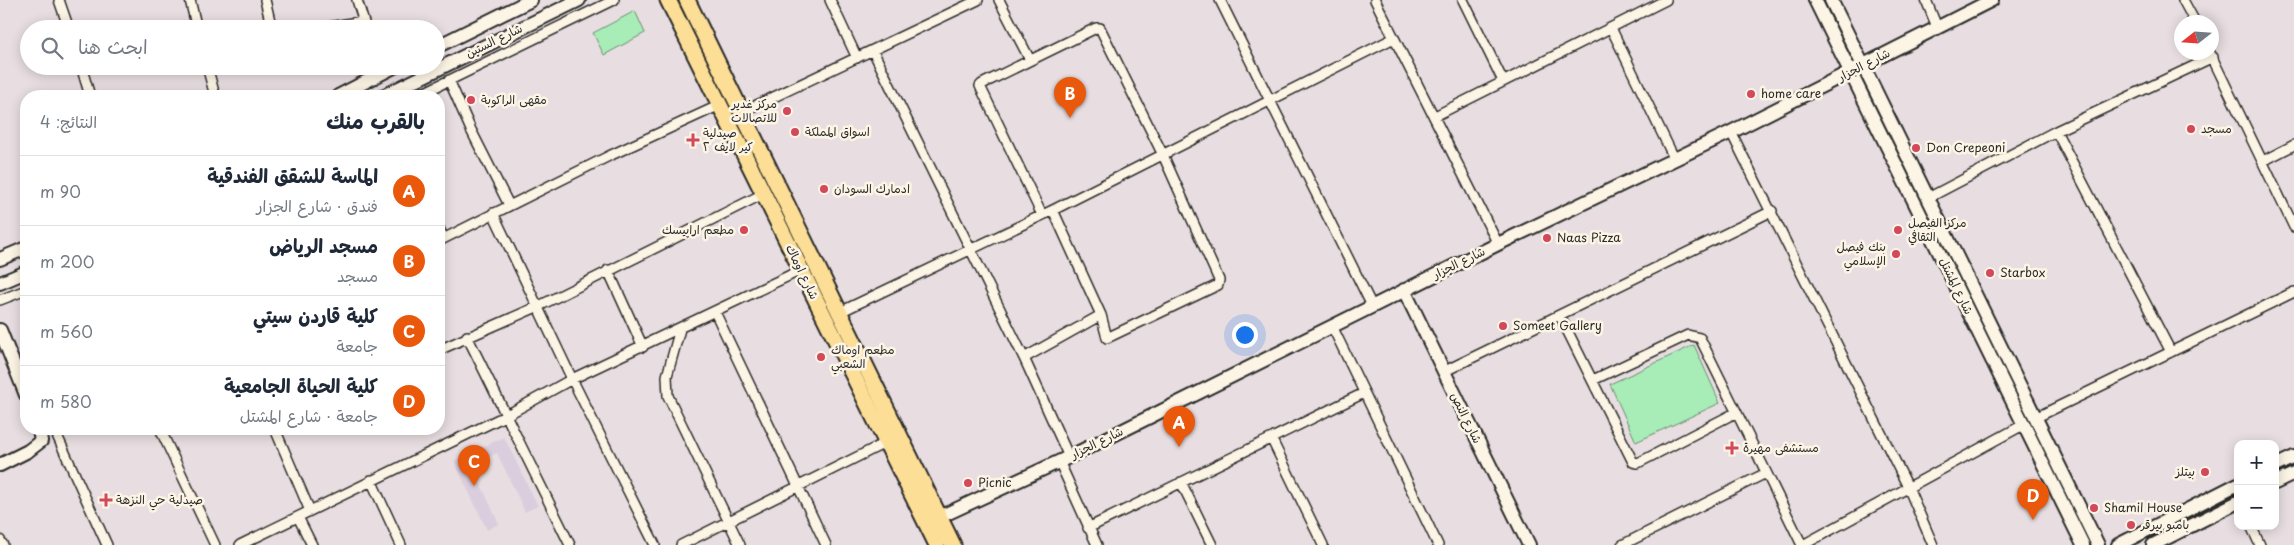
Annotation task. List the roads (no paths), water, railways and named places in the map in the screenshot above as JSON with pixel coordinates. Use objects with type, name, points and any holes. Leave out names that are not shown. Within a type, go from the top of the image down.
[{"type":"main road","name":"شارع اوماك","points":[[690,3],[740,113],[838,313],[933,520],[936,545]]},
{"type":"main road","name":"شارع اوماك","points":[[671,5],[886,442],[933,520],[953,545]]},
{"type":"street","points":[[60,0],[66,20]]},
{"type":"street","points":[[190,0],[195,20]]},
{"type":"street","points":[[265,0],[270,20]]},
{"type":"street","points":[[357,0],[363,20]]},
{"type":"street","name":"شارع الستين","points":[[445,42],[531,0]]},
{"type":"street","name":"شارع الستين","points":[[445,66],[579,0]]},
{"type":"street","points":[[429,90],[614,0]]},
{"type":"street","points":[[659,0],[671,5]]},
{"type":"street","points":[[831,0],[858,58]]},
{"type":"street","points":[[740,113],[978,0]]},
{"type":"street","points":[[999,0],[1030,60]]},
{"type":"street","points":[[1220,0],[1372,306]]},
{"type":"street","points":[[1375,0],[1498,244]]},
{"type":"street","points":[[1463,0],[1503,81]]},
{"type":"street","points":[[1434,116],[1666,0]]},
{"type":"street","name":"شارع المشتل","points":[[1815,0],[2083,545]]},
{"type":"street","name":"شارع المشتل","points":[[1831,0],[2098,545]]},
{"type":"street","points":[[1926,0],[1938,26]]},
{"type":"street","name":"شارع الجزار","points":[[933,520],[1064,459],[1404,290],[1731,132],[1992,0]]},
{"type":"street","points":[[2187,1],[2192,15]]},
{"type":"street","points":[[514,8],[526,26]]},
{"type":"street","points":[[1042,215],[980,90],[982,84],[1096,28],[1100,28],[1163,155],[1219,280],[1218,285],[1107,338],[1101,315],[1053,210]]},
{"type":"street","points":[[1611,28],[1674,158]]},
{"type":"street","points":[[838,313],[1053,210],[1394,38]]},
{"type":"street","points":[[874,51],[1024,358],[1064,459],[1088,528],[1097,545]]},
{"type":"street","points":[[1928,198],[2056,131],[2201,60]]},
{"type":"street","points":[[2213,60],[2294,227]]},
{"type":"street","points":[[84,75],[88,90]]},
{"type":"street","points":[[208,75],[212,90]]},
{"type":"street","points":[[347,90],[371,75]]},
{"type":"street","name":"شارع الستين","points":[[396,90],[427,75]]},
{"type":"street","points":[[449,80],[471,130],[510,204]]},
{"type":"street","points":[[445,237],[510,204],[720,105]]},
{"type":"street","points":[[2056,131],[2171,352]]},
{"type":"street","points":[[1731,132],[1908,487],[1933,545]]},
{"type":"street","points":[[2262,161],[2294,145]]},
{"type":"street","points":[[445,347],[538,306],[763,194]]},
{"type":"street","points":[[1443,372],[1772,211]]},
{"type":"street","points":[[493,213],[572,379],[655,545]]},
{"type":"street","points":[[0,260],[20,251]]},
{"type":"street","points":[[608,270],[643,347]]},
{"type":"street","points":[[240,545],[505,416],[572,379],[643,347],[801,270]]},
{"type":"street","points":[[0,284],[20,275]]},
{"type":"street","name":"شارع النص","points":[[1404,290],[1529,545]]},
{"type":"street","points":[[0,300],[20,292]]},
{"type":"street","points":[[2035,418],[2294,292]]},
{"type":"street","points":[[714,312],[826,545]]},
{"type":"street","points":[[1024,358],[1101,315]]},
{"type":"street","points":[[1560,316],[1593,380],[1629,458],[1633,462],[1638,463],[1735,413]]},
{"type":"street","points":[[1332,326],[1438,545]]},
{"type":"street","points":[[680,329],[667,376],[668,396],[740,545]]},
{"type":"street","points":[[0,330],[20,380]]},
{"type":"street","points":[[1593,380],[1688,335],[1700,338],[1735,413],[1802,545],[2023,425]]},
{"type":"street","points":[[468,336],[505,416],[570,545]]},
{"type":"street","points":[[1088,528],[1272,440],[1364,393]]},
{"type":"street","points":[[0,465],[28,451],[40,435]]},
{"type":"street","points":[[59,435],[107,545]]},
{"type":"street","points":[[163,435],[215,545]]},
{"type":"street","points":[[277,435],[310,510]]},
{"type":"street","points":[[1272,440],[1323,545]]},
{"type":"street","points":[[681,545],[886,442]]},
{"type":"street","points":[[2279,464],[2294,457]]},
{"type":"street","points":[[1622,545],[1766,473]]},
{"type":"street","points":[[2279,481],[2294,474]]},
{"type":"street","points":[[371,480],[400,545]]},
{"type":"street","points":[[1181,482],[1212,545]]},
{"type":"street","points":[[2118,545],[2136,541],[2236,485]]},
{"type":"street","points":[[2153,545],[2234,504]]},
{"type":"street","points":[[298,517],[312,545]]},
{"type":"street","points":[[2253,530],[2260,545]]},
{"type":"street","points":[[0,540],[2,545]]},
{"type":"place","name":"home care","points":[[1751,94]]},
{"type":"place","name":"مقهى الراكوبة","points":[[471,100]]},
{"type":"place","name":"مركز غدير للاتصالات","points":[[787,111]]},
{"type":"place","name":"مسجد الرياض","points":[[1070,118]]},
{"type":"place","name":"مسجد","points":[[2191,129]]},
{"type":"place","name":"اسواق المملكة","points":[[795,132]]},
{"type":"place","name":"صيدلية كير لايف ٢","points":[[693,140]]},
{"type":"place","name":"Don Crepeoni","points":[[1916,148]]},
{"type":"place","name":"ادمارك السودان","points":[[824,189]]},
{"type":"place","name":"مطعم ارابيسك","points":[[744,230]]},
{"type":"place","name":"مركز الفيصل الثقافي","points":[[1898,230]]},
{"type":"place","name":"Naas Pizza","points":[[1547,238]]},
{"type":"place","name":"بنك فيصل الإسلامي","points":[[1896,254]]},
{"type":"place","name":"Starbox","points":[[1990,273]]},
{"type":"place","name":"Someet Gallery","points":[[1503,326]]},
{"type":"place","name":"مطعم اوماك الشعبي","points":[[821,357]]},
{"type":"place","name":"الماسة للشقق الفندقية","points":[[1179,447]]},
{"type":"place","name":"مستشفى مهيرة","points":[[1732,448]]},
{"type":"place","name":"بيتلز","points":[[2205,472]]},
{"type":"place","name":"Picnic","points":[[968,483]]},
{"type":"place","name":"كلية قاردن سيتي","points":[[474,486]]},
{"type":"place","name":"صيدلية حي النزهة","points":[[106,500]]},
{"type":"place","name":"Shamil House","points":[[2094,508]]},
{"type":"place","name":"كلية الحياة الجامعية","points":[[2033,520]]},
{"type":"place","name":"بامبو بيرقر","points":[[2131,525]]}]
